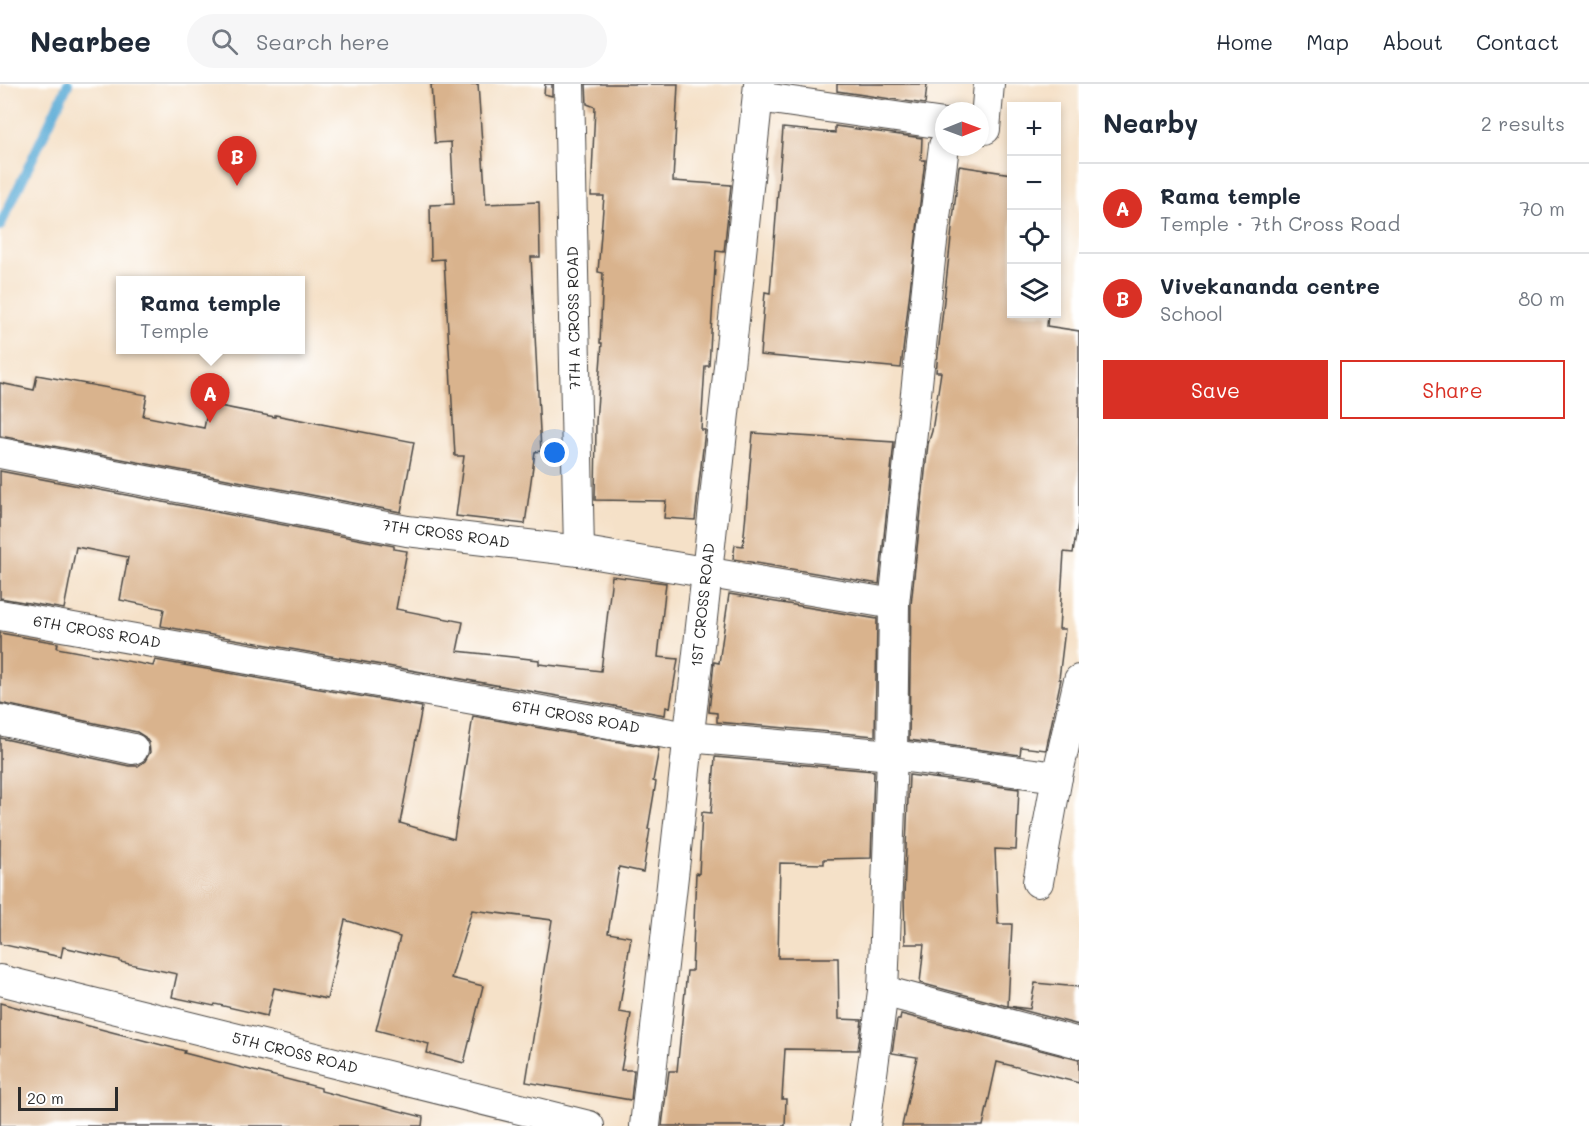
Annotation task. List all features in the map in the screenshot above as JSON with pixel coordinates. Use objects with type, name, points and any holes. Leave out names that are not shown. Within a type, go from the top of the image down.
[{"type":"street","name":"7TH A CROSS ROAD","points":[[569,84],[579,551]]},
{"type":"street","points":[[987,102],[989,84]]},
{"type":"street","points":[[758,90],[935,122]]},
{"type":"street","name":"1ST CROSS ROAD","points":[[645,1126],[758,90]]},
{"type":"street","points":[[866,1126],[883,991],[892,755],[894,604],[943,156]]},
{"type":"street","name":"7TH CROSS ROAD","points":[[0,453],[408,531],[579,551],[894,604]]},
{"type":"street","name":"6TH CROSS ROAD","points":[[0,615],[688,737],[892,755],[1057,777]]},
{"type":"street","points":[[1038,882],[1057,777],[1079,680]]},
{"type":"street","points":[[0,720],[133,749]]},
{"type":"street","name":"5TH CROSS ROAD","points":[[0,980],[589,1126]]},
{"type":"street","points":[[883,991],[1079,1043]]},
{"type":"building","points":[[431,84],[478,84],[486,204],[539,202],[540,257],[531,257],[541,451],[535,452],[525,524],[456,516],[464,456],[455,456],[444,259],[431,260],[430,205],[454,204],[451,142],[435,143]]},
{"type":"building","points":[[545,84],[552,84],[552,96],[544,94]]},
{"type":"building","points":[[586,84],[678,84],[673,181],[731,185],[724,252],[716,251],[709,366],[705,366],[701,430],[705,430],[695,520],[664,518],[666,501],[595,500],[603,273],[598,272],[604,196],[591,196],[595,107],[587,104]]},
{"type":"building","points":[[837,84],[927,84],[925,104],[837,91]]},
{"type":"building","points":[[835,126],[922,138],[921,160],[925,160],[901,368],[760,355],[765,292],[770,293],[783,128],[835,133]]},
{"type":"building","points":[[959,166],[1007,173],[1007,318],[1048,318],[1047,326],[1079,331],[1079,517],[1073,553],[1064,552],[1059,629],[1065,629],[1059,679],[1061,679],[1046,750],[1021,747],[1020,755],[909,740],[911,605],[928,444],[941,372],[936,372]]},
{"type":"building","points":[[37,375],[147,395],[143,416],[204,428],[209,404],[414,442],[401,512],[0,436],[0,383],[34,390]]},
{"type":"building","points":[[753,433],[894,442],[879,584],[733,559],[735,545],[743,546]]},
{"type":"building","points":[[0,471],[394,546],[394,549],[407,551],[396,609],[463,622],[457,651],[539,660],[539,664],[601,671],[612,576],[666,583],[658,657],[678,659],[670,708],[666,707],[665,715],[161,626],[164,609],[120,600],[128,557],[76,547],[64,609],[0,598]]},
{"type":"building","points":[[729,594],[877,619],[875,736],[717,722],[717,713],[709,712],[714,662],[719,663]]},
{"type":"building","points":[[0,633],[58,643],[57,648],[153,666],[155,660],[422,707],[400,823],[454,839],[473,716],[659,749],[653,781],[656,782],[643,872],[619,867],[608,933],[631,937],[619,1012],[631,1014],[621,1070],[634,1070],[631,1100],[526,1082],[552,920],[472,910],[451,978],[483,986],[464,1063],[427,1053],[429,1044],[376,1030],[400,937],[345,920],[327,999],[274,988],[267,1016],[172,997],[177,974],[63,947],[61,957],[0,944],[0,738],[129,766],[138,766],[145,761],[150,752],[149,743],[137,732],[0,703]]},
{"type":"building","points":[[715,757],[874,771],[871,858],[824,859],[824,864],[780,863],[778,958],[838,958],[839,1019],[862,1020],[858,1050],[785,1049],[782,1099],[786,1099],[785,1126],[662,1126],[669,1071],[677,1071],[687,971],[692,971],[696,873],[699,874],[702,812],[711,813]]},
{"type":"building","points":[[909,775],[1019,789],[1016,850],[995,849],[998,924],[1012,924],[1008,1006],[1030,1009],[1035,983],[1079,987],[1079,1025],[920,983],[924,944],[905,944],[904,895]]},
{"type":"building","points":[[0,1003],[423,1117],[422,1126],[0,1126]]},
{"type":"building","points":[[901,1014],[1079,1060],[1079,1083],[997,1062],[983,1126],[902,1126],[917,1057],[892,1053],[897,1020],[900,1020]]},
{"type":"waterway","points":[[0,226],[68,84]]},
{"type":"place","name":"Vivekananda centre","points":[[237,186]]},
{"type":"place","name":"Rama temple","points":[[210,423]]}]
